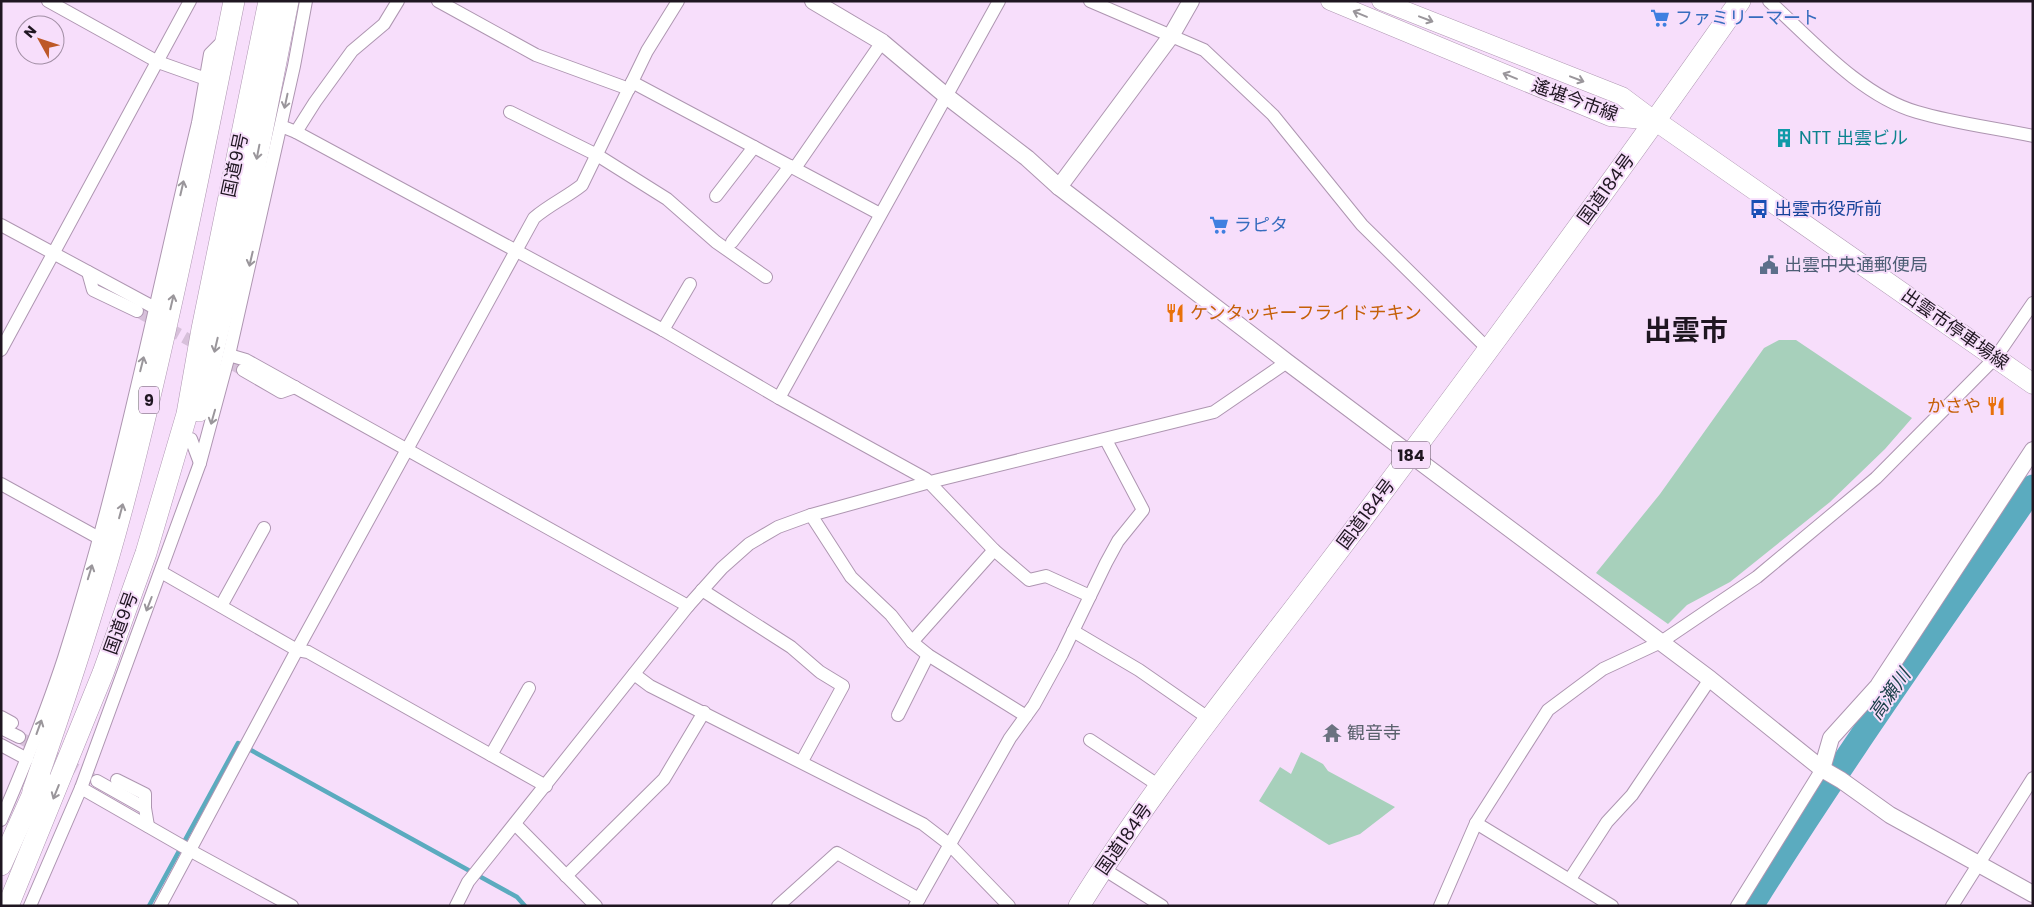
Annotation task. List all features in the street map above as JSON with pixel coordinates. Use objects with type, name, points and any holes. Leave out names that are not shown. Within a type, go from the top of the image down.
[{"type":"highway","name":"9","points":[[33,791],[74,675],[137,451],[184,247],[234,1]]},
{"type":"highway","name":"国道9号","points":[[8,906],[22,877],[103,673],[146,553],[186,414],[269,1]]},
{"type":"highway","name":"9","points":[[146,553],[171,499],[206,388],[246,213],[288,1]]},
{"type":"highway","name":"国道184号","points":[[1079,906],[1102,868],[1161,787],[1411,454],[1656,121],[1740,1]]},
{"type":"highway","name":"国道9号","points":[[1,865],[78,695],[120,591],[166,454],[202,329]]},
{"type":"main road","name":"遙堪今市線","points":[[1330,1],[1610,117],[1656,121]]},
{"type":"main road","name":"遙堪今市線","points":[[1387,2],[1622,96],[1656,121]]},
{"type":"main road","name":"出雲市停車場線","points":[[1656,121],[2033,384]]},
{"type":"street","points":[[48,1],[158,62],[206,79]]},
{"type":"street","points":[[1,350],[190,1]]},
{"type":"street","points":[[29,906],[81,788],[200,463],[229,356],[281,126],[306,1]]},
{"type":"street","points":[[296,132],[352,51],[384,24],[398,1]]},
{"type":"street","points":[[438,1],[536,56],[631,86],[754,147],[880,214]]},
{"type":"street","points":[[160,906],[297,650],[534,218],[545,208],[565,199],[582,185],[648,51],[678,1]]},
{"type":"street","points":[[812,1],[882,42],[945,95],[1027,158],[1059,187],[1287,362],[1710,679],[1822,769],[1890,815],[2033,894]]},
{"type":"street","points":[[779,398],[945,95],[999,1]]},
{"type":"street","points":[[1090,1],[1204,50],[1273,115],[1362,225],[1488,349]]},
{"type":"street","points":[[1059,187],[1171,36],[1191,1]]},
{"type":"street","points":[[1769,1],[1840,66],[1876,93],[1916,112],[2033,136]]},
{"type":"street","points":[[1381,23],[1387,2]]},
{"type":"street","points":[[281,35],[294,66]]},
{"type":"street","points":[[1,820],[28,759],[64,660],[99,538],[155,308],[210,54],[227,37]]},
{"type":"street","points":[[732,242],[792,167],[882,42]]},
{"type":"street","points":[[510,112],[597,155],[667,199],[716,242],[766,277]]},
{"type":"street","points":[[281,126],[296,132],[663,330],[779,398],[930,482],[994,550],[1029,580],[1046,576],[1090,596]]},
{"type":"street","points":[[716,196],[754,147]]},
{"type":"street","points":[[246,213],[256,238]]},
{"type":"street","points":[[175,217],[184,247]]},
{"type":"street","points":[[3,231],[53,254],[155,308]]},
{"type":"street","points":[[88,272],[93,290],[137,311]]},
{"type":"street","points":[[663,330],[690,284]]},
{"type":"street","points":[[1440,906],[1476,823],[1548,710],[1603,669],[1660,642],[1757,577],[1876,478],[1996,357],[2033,303]]},
{"type":"street","points":[[229,356],[246,360],[688,606]]},
{"type":"street","points":[[456,906],[468,882],[688,606],[722,568],[749,544],[778,527],[811,515],[930,482],[1214,412],[1287,362]]},
{"type":"street","points":[[243,370],[280,392],[295,387]]},
{"type":"street","points":[[126,428],[137,451]]},
{"type":"street","points":[[191,439],[200,463]]},
{"type":"street","points":[[778,906],[838,853],[917,902],[948,844],[1010,738],[1026,716],[1073,631],[1118,541],[1143,510],[1106,440]]},
{"type":"street","points":[[1737,906],[1822,769],[1831,738],[1878,686],[2033,450]]},
{"type":"street","points":[[1,484],[99,538]]},
{"type":"street","points":[[811,515],[851,577],[891,615],[912,642],[928,655],[1026,716]]},
{"type":"street","points":[[221,606],[264,528]]},
{"type":"street","points":[[912,642],[994,550]]},
{"type":"street","points":[[161,572],[297,650],[308,652],[546,786]]},
{"type":"street","points":[[702,590],[791,647],[820,672],[842,686],[802,761]]},
{"type":"street","points":[[1073,631],[1139,670],[1211,720]]},
{"type":"street","points":[[898,715],[928,655]]},
{"type":"street","points":[[103,673],[112,700]]},
{"type":"street","points":[[634,674],[650,686],[802,761],[923,824],[948,844],[1009,906]]},
{"type":"street","points":[[1570,879],[1607,822],[1632,794],[1710,679]]},
{"type":"street","points":[[491,756],[529,688]]},
{"type":"street","points":[[566,876],[664,779],[704,712]]},
{"type":"street","points":[[5,722],[19,737]]},
{"type":"street","points":[[1090,740],[1161,787]]},
{"type":"street","points":[[1,745],[28,759]]},
{"type":"street","points":[[1952,906],[2033,778]]},
{"type":"street","points":[[117,780],[145,794],[148,826]]},
{"type":"street","points":[[97,781],[145,808]]},
{"type":"street","points":[[81,788],[292,906]]},
{"type":"street","points":[[1476,823],[1612,906]]},
{"type":"street","points":[[515,824],[596,906]]},
{"type":"street","points":[[1102,868],[1162,906]]},
{"type":"street","points":[[22,877],[29,906]]},
{"type":"green space","points":[[1779,340],[1796,340],[1912,418],[1885,449],[1830,502],[1730,582],[1687,605],[1668,624],[1596,573],[1660,494],[1764,348]]},
{"type":"green space","points":[[1301,752],[1323,764],[1328,771],[1395,807],[1360,834],[1329,845],[1259,801],[1280,767],[1291,774]]},
{"type":"waterway","name":"高瀬川","points":[[1751,906],[1854,747],[2033,487]]},
{"type":"waterway","points":[[149,906],[238,743],[517,897],[525,906]]},
{"type":"tunnel","points":[[137,311],[243,370]]},
{"type":"tunnel","points":[[19,737],[95,780]]},
{"type":"place","name":"ファミリーマート","points":[[1660,18]]},
{"type":"place","name":"NTT 出雲ビル","points":[[1784,138]]},
{"type":"place","name":"出雲市役所前","points":[[1759,209]]},
{"type":"place","name":"ラピタ","points":[[1219,225]]},
{"type":"place","name":"出雲中央通郵便局","points":[[1769,265]]},
{"type":"place","name":"ケンタッキーフライドチキン","points":[[1175,313]]},
{"type":"place","name":"かさや","points":[[1996,406]]},
{"type":"place","name":"観音寺","points":[[1332,733]]},
{"type":"district","name":"出雲市","points":[[1686,330]]}]
